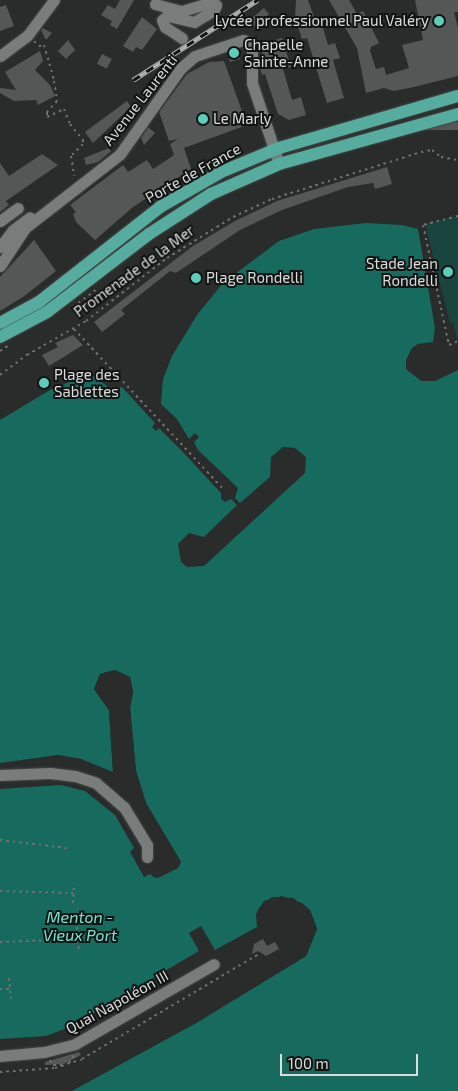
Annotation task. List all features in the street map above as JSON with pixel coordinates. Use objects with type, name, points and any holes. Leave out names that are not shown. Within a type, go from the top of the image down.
[{"type":"main road","name":"Porte de France","points":[[0,323],[39,302],[160,207],[221,172],[273,150],[458,96]]},
{"type":"main road","name":"Porte de France","points":[[0,337],[47,312],[149,234],[211,194],[279,164],[458,114]]},
{"type":"street","points":[[0,56],[38,24],[54,0]]},
{"type":"street","points":[[155,4],[182,11],[212,2],[216,5],[214,10],[194,22],[167,16],[162,20],[165,28],[182,38]]},
{"type":"street","name":"Avenue Laurenti","points":[[0,266],[25,228],[120,154],[193,53],[243,40],[248,43],[252,49],[252,83],[279,164]]},
{"type":"street","points":[[0,247],[18,225],[46,207],[56,204]]},
{"type":"street","points":[[0,221],[18,208]]},
{"type":"street","points":[[0,775],[50,773],[75,776],[96,783],[124,807],[147,845],[147,857]]},
{"type":"street","name":"Quai Napoléon III","points":[[0,1056],[44,1052],[75,1044],[214,964]]},
{"type":"path","points":[[38,24],[42,27],[34,41],[39,46],[44,45],[57,101],[47,112],[47,117],[64,108],[70,124],[84,144],[71,156],[73,174],[80,186]]},
{"type":"path","name":"Promenade de la Mer","points":[[0,375],[26,355],[74,329],[199,236],[272,199],[421,152],[432,150],[441,156],[458,160]]},
{"type":"path","points":[[458,216],[424,225],[449,344],[458,341]]},
{"type":"path","points":[[68,310],[102,284]]},
{"type":"path","points":[[74,329],[225,491]]},
{"type":"path","points":[[0,351],[15,342]]},
{"type":"path","points":[[0,840],[68,848]]},
{"type":"path","points":[[73,903],[74,883]]},
{"type":"path","points":[[0,891],[74,893]]},
{"type":"path","points":[[77,927],[78,953]]},
{"type":"path","points":[[0,942],[78,939]]},
{"type":"path","points":[[0,1072],[66,1066],[259,954]]},
{"type":"path","points":[[9,978],[11,999]]},
{"type":"path","points":[[0,989],[10,988]]},
{"type":"path","points":[[53,1065],[66,1066],[76,1058]]},
{"type":"shaded area","name":"Stade Jean Rondelli","points":[[458,216],[457,339],[453,322],[450,323],[425,224]]},
{"type":"water","name":"Menton - Vieux Port","points":[[366,223],[402,225],[418,229],[435,328],[433,342],[418,344],[412,348],[406,360],[406,369],[421,381],[435,381],[458,370],[458,1091],[72,1091],[196,1023],[306,956],[317,929],[310,910],[302,903],[282,896],[264,901],[256,914],[257,927],[215,950],[201,926],[189,933],[199,951],[70,1027],[46,1036],[0,1039],[0,789],[61,785],[85,791],[115,815],[134,848],[130,852],[144,877],[150,874],[155,878],[178,868],[181,862],[146,803],[136,771],[130,708],[133,692],[130,677],[115,670],[100,674],[94,689],[109,710],[113,773],[81,759],[58,755],[0,763],[0,420],[50,390],[81,377],[95,376],[109,388],[122,387],[155,423],[152,427],[156,431],[159,428],[182,451],[221,493],[221,499],[225,502],[231,499],[237,505],[204,537],[189,533],[178,544],[181,562],[187,567],[204,566],[305,473],[306,457],[295,448],[283,447],[271,457],[270,477],[240,503],[235,498],[238,488],[198,450],[194,442],[199,437],[195,433],[189,439],[177,419],[161,404],[163,379],[172,356],[197,315],[223,283],[279,241],[314,229]]},
{"type":"pier","points":[[115,670],[130,677],[133,692],[130,708],[136,771],[146,803],[181,862],[178,868],[158,878],[150,874],[157,876],[178,862],[143,804],[133,772],[128,679],[115,672],[108,674],[102,676],[96,689],[111,710],[115,775],[58,758],[0,766],[58,755],[81,759],[113,772],[109,710],[94,689],[100,674]]},
{"type":"pier","points":[[272,897],[293,898],[310,910],[317,929],[306,956],[196,1023],[70,1091],[195,1021],[304,954],[314,929],[307,912],[293,900],[273,900],[266,903],[259,914],[257,927],[258,909]]},
{"type":"building","points":[[120,0],[134,0],[117,29],[110,25],[112,21],[101,15],[108,5],[115,9]]},
{"type":"building","points":[[296,0],[308,0],[315,20],[320,18],[328,45],[335,43],[340,58],[333,60],[344,98],[327,103],[307,38],[302,39],[295,18]]},
{"type":"building","points":[[329,0],[349,0],[357,14],[363,11],[379,43],[371,47],[370,51],[376,69],[384,67],[386,75],[409,68],[402,45],[423,40],[415,0],[458,0],[458,12],[454,12],[458,28],[458,76],[394,91],[384,88],[366,93],[357,48]]},
{"type":"building","points":[[6,5],[14,26],[0,31],[0,7]]},
{"type":"building","points":[[264,8],[269,14],[254,27],[249,21]]},
{"type":"building","points":[[142,17],[157,29],[142,50],[136,47],[133,52],[123,46]]},
{"type":"building","points":[[43,28],[52,33],[46,40],[41,30]]},
{"type":"building","points":[[282,38],[291,67],[283,69],[292,100],[301,97],[306,115],[289,120],[278,114],[265,74],[262,75],[260,68],[263,67],[262,44]]},
{"type":"building","points":[[68,40],[75,50],[66,59],[58,51]]},
{"type":"building","name":"Chapelle Sainte-Anne","points":[[240,49],[240,59],[230,62],[228,53]]},
{"type":"building","points":[[40,51],[43,61],[35,70],[50,85],[55,96],[38,105],[36,100],[14,101],[0,93],[0,88],[16,90],[5,72]]},
{"type":"building","points":[[102,54],[112,59],[107,69],[97,64]]},
{"type":"building","points":[[224,61],[247,125],[184,148],[191,169],[133,207],[95,240],[76,222],[73,214],[76,212],[70,205],[123,165],[128,172],[147,160],[153,169],[174,155],[170,144],[178,139],[169,141],[159,112],[187,74],[209,62]]},
{"type":"building","points":[[127,101],[131,107],[93,143],[85,132]]},
{"type":"building","points":[[406,122],[458,122],[458,130],[406,130]]},
{"type":"building","points":[[148,127],[155,133],[144,145],[141,138]]},
{"type":"building","points":[[109,148],[111,151],[98,162],[86,165],[84,158]]},
{"type":"building","points":[[42,154],[58,165],[6,201],[9,205],[0,212],[0,163],[9,176]]},
{"type":"building","points":[[387,167],[392,184],[375,189],[373,183],[348,187],[282,210],[240,230],[176,273],[170,271],[121,310],[125,314],[102,332],[94,322],[193,246],[235,221],[277,201]]},
{"type":"building","points":[[34,240],[56,271],[23,297],[0,311],[0,277]]},
{"type":"building","points":[[73,335],[83,345],[49,366],[42,355],[58,347],[55,343]]},
{"type":"building","points":[[263,939],[267,946],[275,942],[279,949],[266,956],[258,951],[252,954],[254,944]]},
{"type":"building","points":[[79,1052],[81,1055],[64,1064],[45,1065],[45,1062]]},
{"type":"tunnel","points":[[182,38],[191,51]]},
{"type":"railway","points":[[133,80],[257,0]]},
{"type":"place","name":"Lycée professionnel Paul Valéry","points":[[439,21]]},
{"type":"place","name":"Chapelle Sainte-Anne","points":[[234,53]]},
{"type":"place","name":"Le Marly","points":[[203,119]]},
{"type":"place","name":"Stade Jean Rondelli","points":[[448,272]]},
{"type":"place","name":"Plage Rondelli","points":[[196,278]]},
{"type":"place","name":"Plage des Sablettes","points":[[44,383]]}]
